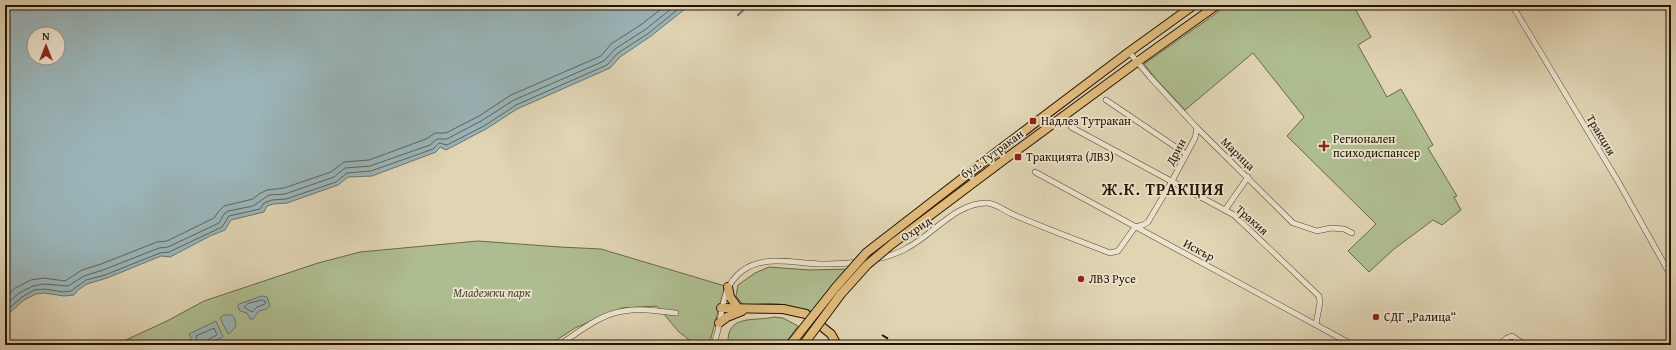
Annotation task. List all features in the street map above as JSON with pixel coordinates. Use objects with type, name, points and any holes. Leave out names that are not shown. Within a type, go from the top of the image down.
[{"type":"main road","name":"бул. Тутракан","points":[[790,345],[836,287],[866,253],[990,157],[1194,5]]},
{"type":"main road","name":"бул. Тутракан","points":[[803,345],[841,294],[867,265],[898,239],[1137,62],[1217,5]]},
{"type":"main road","points":[[728,287],[730,297],[742,309]]},
{"type":"main road","points":[[721,308],[783,309],[806,314],[831,334],[837,345]]},
{"type":"main road","points":[[719,323],[742,309]]},
{"type":"street","name":"Тракция","points":[[1512,5],[1619,183],[1671,276]]},
{"type":"street","name":"Марица","points":[[1129,52],[1196,128],[1248,177],[1293,223],[1317,231],[1331,228],[1352,233]]},
{"type":"street","points":[[1106,100],[1186,154]]},
{"type":"street","name":"Тракия","points":[[1071,127],[1234,215],[1319,296],[1320,302],[1316,324]]},
{"type":"street","name":"Дрин","points":[[1110,253],[1118,251],[1135,227],[1148,222],[1195,138],[1196,128]]},
{"type":"street","name":"Искър","points":[[1035,172],[1353,345]]},
{"type":"street","points":[[1225,210],[1248,177]]},
{"type":"street","name":"Охрид","points":[[713,345],[716,337],[721,308],[728,287],[734,279],[751,265],[762,261],[828,264],[882,258],[907,248],[956,213],[972,204],[989,203],[1011,214],[1110,253]]},
{"type":"street","points":[[559,345],[601,318],[623,311],[649,310],[676,313]]},
{"type":"street","points":[[1498,345],[1512,336],[1524,345]]},
{"type":"street","points":[[716,337],[719,345]]},
{"type":"green space","name":"Регионален психодиспансер","points":[[1228,5],[1353,5],[1371,37],[1358,45],[1387,97],[1401,89],[1433,145],[1428,148],[1457,196],[1454,197],[1461,210],[1442,225],[1433,220],[1394,249],[1369,272],[1348,251],[1376,224],[1287,136],[1304,117],[1253,53],[1185,110],[1144,64]]},
{"type":"green space","name":"Младежки парк","points":[[478,241],[601,249],[725,286],[709,345],[696,345],[679,332],[657,306],[622,308],[575,328],[549,345],[115,345],[167,321],[204,301],[318,263],[360,252]]},
{"type":"green space","points":[[769,267],[809,270],[850,269],[811,314],[794,307],[778,304],[744,306],[736,296],[738,285],[755,273]]},
{"type":"green space","points":[[774,317],[783,318],[798,326],[784,345],[728,345],[729,335],[736,323]]},
{"type":"water","points":[[5,5],[690,5],[651,36],[620,57],[610,68],[517,109],[486,129],[446,150],[440,147],[436,152],[372,176],[348,177],[338,185],[287,203],[267,206],[264,212],[231,220],[225,230],[210,236],[170,257],[161,256],[107,278],[87,284],[78,290],[74,295],[64,296],[44,293],[36,294],[24,300],[5,317]]},
{"type":"water","points":[[262,296],[267,297],[270,306],[259,311],[253,319],[250,319],[247,313],[240,311],[238,307],[239,304]]},
{"type":"water","points":[[224,315],[232,315],[236,323],[235,328],[228,334],[220,318]]},
{"type":"water","points":[[216,321],[223,337],[206,345],[194,345],[189,334]]},
{"type":"waterway","points":[[731,8],[735,5]]},
{"type":"waterway","points":[[738,15],[749,5]]},
{"type":"railway","points":[[882,335],[899,345]]},
{"type":"place","name":"Надлез Тутракан","points":[[1033,121]]},
{"type":"place","name":"Регионален психодиспансер","points":[[1324,146]]},
{"type":"place","name":"Тракцията (ЛВЗ)","points":[[1018,157]]},
{"type":"place","name":"ЛВЗ Русе","points":[[1081,279]]},
{"type":"place","name":"СДГ „Ралица“","points":[[1376,317]]},
{"type":"district","name":"Ж.К. ТРАКЦИЯ","points":[[1163,189]]}]
